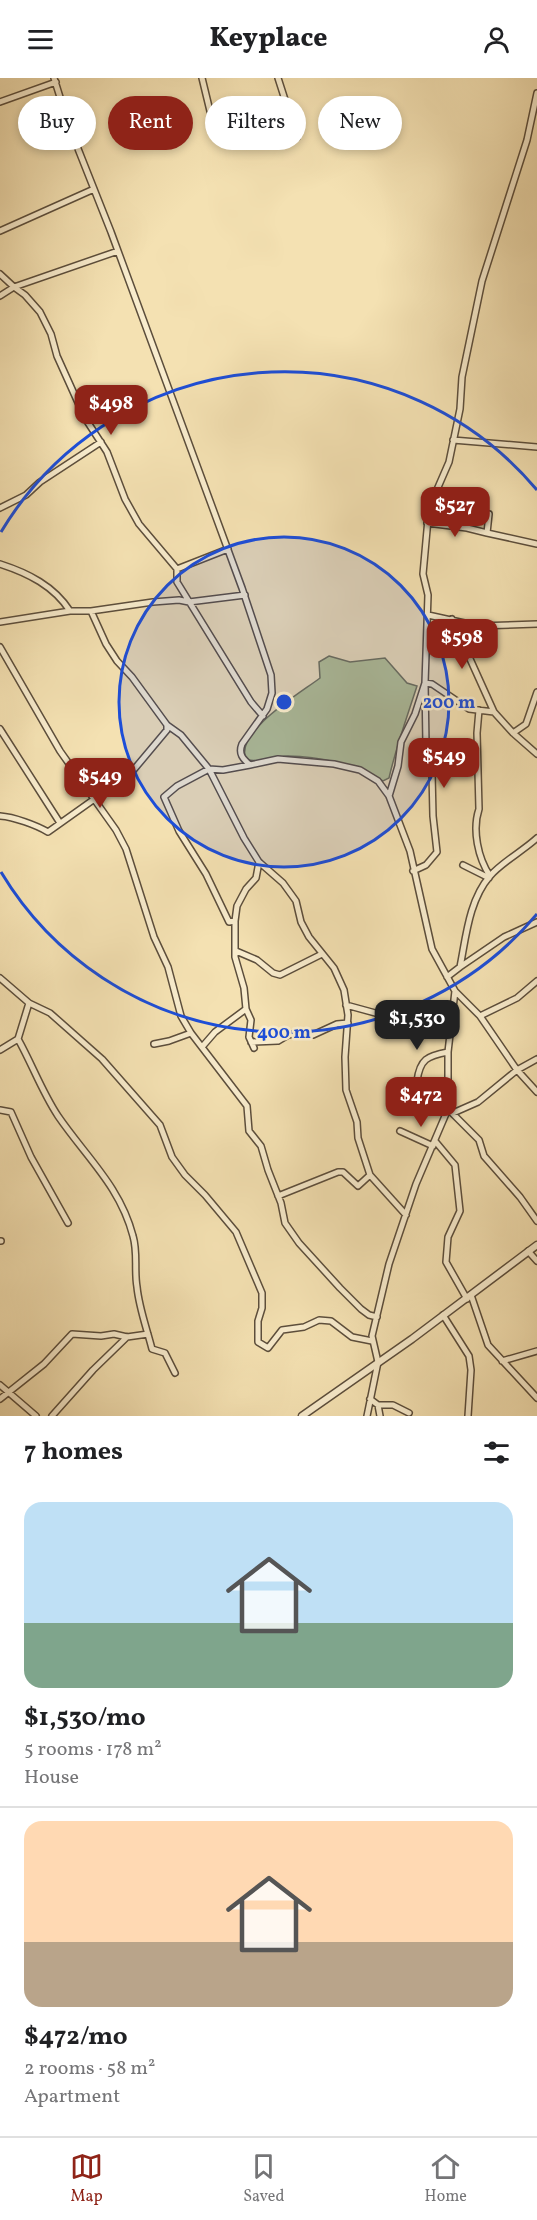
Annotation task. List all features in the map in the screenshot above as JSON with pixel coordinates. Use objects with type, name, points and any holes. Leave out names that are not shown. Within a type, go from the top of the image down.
[{"type":"street","points":[[202,78],[206,96]]},
{"type":"street","points":[[278,78],[284,96]]},
{"type":"street","points":[[0,102],[55,80],[69,126],[118,251],[245,595],[271,675],[272,693],[263,716],[240,749],[241,756],[250,765]]},
{"type":"street","points":[[413,871],[426,866],[437,852],[432,773],[426,744],[425,683],[428,595],[423,574],[429,508],[449,462],[460,409],[462,377],[482,281],[527,140],[537,93]]},
{"type":"street","points":[[0,231],[94,189]]},
{"type":"street","points":[[0,296],[14,287],[118,251]]},
{"type":"street","points":[[0,274],[25,295],[40,312],[85,418],[107,452],[125,499],[139,524],[177,569],[177,582],[250,702],[263,716]]},
{"type":"street","points":[[453,440],[537,447]]},
{"type":"street","points":[[0,508],[26,495],[40,482],[100,442]]},
{"type":"street","points":[[487,533],[489,514]]},
{"type":"street","points":[[427,523],[467,528],[537,544]]},
{"type":"street","points":[[177,569],[228,549]]},
{"type":"street","points":[[0,564],[40,581],[64,600],[70,611]]},
{"type":"street","points":[[0,622],[70,611],[91,611],[153,602],[189,602],[245,595]]},
{"type":"street","points":[[91,611],[106,644],[117,661],[132,677],[167,725],[181,735],[209,770],[259,862],[283,883],[296,902],[302,922],[322,954],[334,968],[344,990],[348,1023],[345,1057],[346,1090],[357,1122],[358,1138],[370,1175],[406,1215]]},
{"type":"street","points":[[428,615],[478,626],[537,624]]},
{"type":"street","points":[[452,619],[494,712],[537,754]]},
{"type":"street","points":[[0,646],[60,751],[116,830],[126,849],[154,937],[168,967],[181,1016],[190,1033],[247,1106],[249,1131],[261,1146],[285,1223],[299,1243],[361,1309],[377,1317]]},
{"type":"street","points":[[425,683],[432,684],[469,709],[494,712]]},
{"type":"street","points":[[389,796],[398,766],[401,742],[415,714],[425,683]]},
{"type":"street","points":[[513,733],[526,724],[537,692]]},
{"type":"street","points":[[479,710],[477,734],[479,809],[475,821],[482,865],[489,877]]},
{"type":"street","points":[[0,816],[36,825],[48,832],[130,773],[167,730],[167,725]]},
{"type":"street","points":[[0,729],[60,823]]},
{"type":"street","points":[[235,921],[229,922],[206,874],[179,831],[164,797],[177,786],[209,770],[224,770],[278,759],[334,764],[360,770],[378,781],[389,796],[410,851],[432,949],[447,977],[455,991],[480,1016],[517,1070],[537,1092]]},
{"type":"street","points":[[460,967],[470,914],[489,877],[537,838]]},
{"type":"street","points":[[259,862],[256,878],[237,906],[235,921],[235,957],[246,1009],[251,1020],[249,1037],[252,1045],[278,1041],[288,1035],[299,1033],[314,1035],[337,1024],[348,1023]]},
{"type":"street","points":[[463,865],[489,877]]},
{"type":"street","points":[[447,977],[504,937],[537,922]]},
{"type":"street","points":[[236,951],[257,960],[273,973],[280,975],[322,954]]},
{"type":"street","points":[[0,978],[29,1003],[50,1012],[102,1059],[129,1088],[160,1125],[172,1157],[185,1175],[236,1232],[262,1293],[258,1342],[268,1348],[282,1330],[304,1327],[319,1320],[331,1321],[352,1337],[372,1341]]},
{"type":"street","points":[[480,1016],[517,998],[537,981]]},
{"type":"street","points":[[367,1416],[378,1362],[372,1341],[389,1264],[416,1184],[450,1111],[448,1052],[455,991]]},
{"type":"street","points":[[0,1050],[18,1039],[29,1003]]},
{"type":"street","points":[[346,1005],[390,1017],[422,1012],[435,1006],[453,1005]]},
{"type":"street","points":[[202,1047],[215,1032],[246,1009]]},
{"type":"street","points":[[154,1044],[190,1033]]},
{"type":"street","points":[[18,1039],[59,1116],[111,1184],[121,1205],[134,1237],[136,1286],[152,1349],[165,1353],[175,1372]]},
{"type":"street","points":[[417,1081],[419,1068],[426,1059],[448,1052]]},
{"type":"street","points":[[450,1111],[477,1102],[517,1070],[537,1059]]},
{"type":"street","points":[[0,1110],[11,1112],[31,1157],[68,1223]]},
{"type":"street","points":[[450,1111],[479,1140],[484,1156],[520,1197],[537,1221]]},
{"type":"street","points":[[400,1131],[434,1143],[455,1165],[460,1210],[448,1237],[446,1262],[469,1297],[488,1345],[537,1398]]},
{"type":"street","points":[[278,1196],[338,1172],[343,1172],[358,1186],[370,1175]]},
{"type":"street","points":[[302,1416],[469,1297],[537,1245]]},
{"type":"street","points":[[528,1251],[537,1261]]},
{"type":"street","points":[[443,1315],[469,1356],[471,1370],[468,1416]]},
{"type":"street","points":[[0,1399],[44,1364],[72,1334],[101,1336],[114,1334],[127,1337],[148,1334]]},
{"type":"street","points":[[52,1416],[93,1370],[127,1337]]},
{"type":"street","points":[[502,1362],[537,1351]]},
{"type":"street","points":[[0,1385],[36,1416]]},
{"type":"street","points":[[370,1399],[378,1405],[393,1406],[408,1413]]},
{"type":"street","points":[[378,1405],[380,1416]]},
{"type":"green space","points":[[329,656],[350,662],[385,658],[407,683],[417,686],[389,778],[383,781],[337,762],[288,756],[262,761],[246,759],[245,748],[259,725],[320,678],[319,662]]}]
